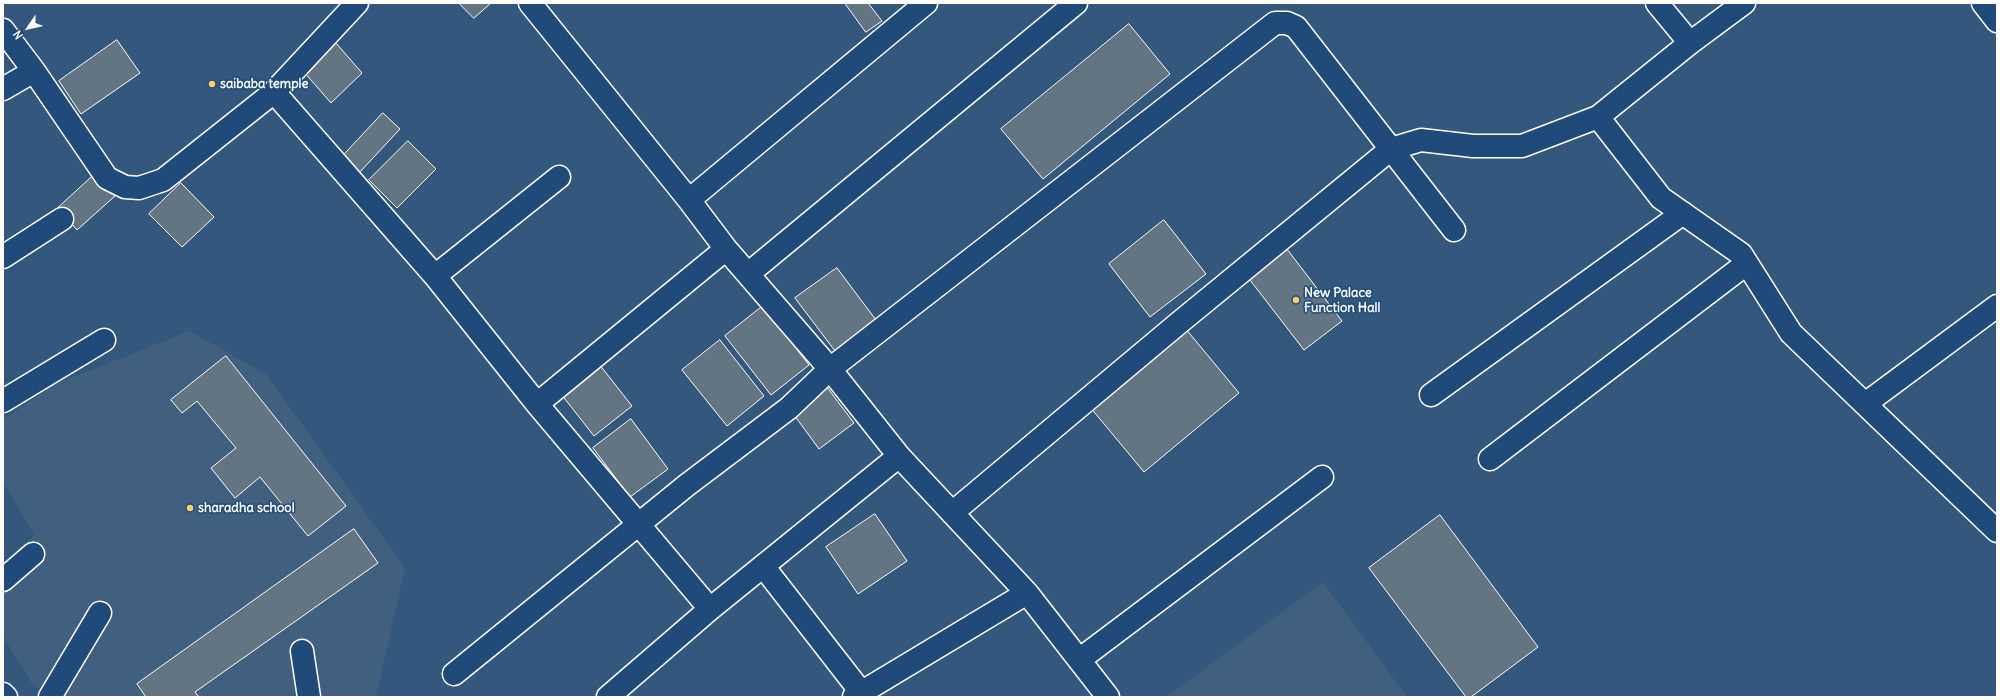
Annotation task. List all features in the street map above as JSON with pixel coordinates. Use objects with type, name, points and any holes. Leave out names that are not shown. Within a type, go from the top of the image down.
[{"type":"street","points":[[3,30],[34,71],[107,178],[125,187],[139,188],[163,180],[274,92],[357,3]]},
{"type":"street","points":[[530,3],[690,200],[726,249],[830,369],[899,456],[1027,593],[1108,697]]},
{"type":"street","points":[[690,200],[926,3]]},
{"type":"street","points":[[748,274],[1076,3]]},
{"type":"street","points":[[1656,3],[1690,43]]},
{"type":"street","points":[[952,513],[1186,317],[1392,149],[1421,140],[1472,146],[1522,146],[1598,117],[1690,43],[1744,3]]},
{"type":"street","points":[[1983,3],[1997,21]]},
{"type":"street","points":[[454,674],[639,524],[788,408],[830,369],[1275,22],[1287,23],[1296,27],[1454,230]]},
{"type":"street","points":[[3,89],[34,71]]},
{"type":"street","points":[[274,92],[435,276],[537,404],[710,609]]},
{"type":"street","points":[[1598,117],[1661,198],[1740,254],[1791,333],[1997,531]]},
{"type":"street","points":[[435,276],[559,177]]},
{"type":"street","points":[[1431,395],[1683,213]]},
{"type":"street","points":[[3,257],[62,219]]},
{"type":"street","points":[[537,404],[726,249]]},
{"type":"street","points":[[1490,459],[1746,264]]},
{"type":"street","points":[[1865,404],[1997,306]]},
{"type":"street","points":[[3,401],[104,340]]},
{"type":"street","points":[[608,697],[710,609],[899,456]]},
{"type":"street","points":[[1079,660],[1322,477]]},
{"type":"street","points":[[3,580],[32,554]]},
{"type":"street","points":[[763,566],[858,694],[1027,593]]},
{"type":"street","points":[[50,697],[100,613]]},
{"type":"street","points":[[302,651],[308,697]]},
{"type":"street","points":[[3,694],[6,697]]},
{"type":"shaded area","name":"sharadha school","points":[[189,331],[266,374],[405,568],[376,697],[50,697],[32,684],[3,636],[3,564],[34,535],[3,481],[3,419],[56,384]]},
{"type":"shaded area","points":[[1323,582],[1407,697],[1166,697]]},
{"type":"building","points":[[459,3],[491,3],[474,18]]},
{"type":"building","points":[[845,3],[868,3],[882,21],[866,32]]},
{"type":"building","points":[[1129,24],[1170,74],[1043,179],[1001,129]]},
{"type":"building","points":[[117,40],[140,73],[81,114],[59,81]]},
{"type":"building","points":[[336,43],[362,73],[331,103],[304,72]]},
{"type":"building","points":[[383,113],[400,129],[359,173],[342,157]]},
{"type":"building","points":[[408,141],[436,169],[397,208],[369,180]]},
{"type":"building","points":[[95,174],[115,196],[77,230],[58,208]]},
{"type":"building","points":[[181,183],[214,217],[182,247],[149,214]]},
{"type":"building","points":[[1164,220],[1206,274],[1150,317],[1109,264]]},
{"type":"building","name":"New Palace Function Hall","points":[[1280,240],[1342,321],[1304,350],[1250,280]]},
{"type":"building","points":[[837,268],[876,320],[835,351],[795,298]]},
{"type":"building","points":[[763,306],[809,365],[771,395],[725,336]]},
{"type":"building","points":[[1180,322],[1239,393],[1144,472],[1085,401]]},
{"type":"building","points":[[720,340],[764,396],[727,426],[682,370]]},
{"type":"building","points":[[226,356],[346,506],[308,536],[260,477],[235,498],[211,468],[236,448],[197,401],[182,413],[171,400]]},
{"type":"building","points":[[599,364],[632,406],[594,436],[561,394]]},
{"type":"building","points":[[823,382],[854,423],[819,449],[789,408]]},
{"type":"building","points":[[631,419],[668,469],[630,497],[593,448]]},
{"type":"building","points":[[875,514],[907,561],[858,594],[826,547]]},
{"type":"building","points":[[1440,515],[1538,647],[1471,697],[1466,697],[1369,568]]},
{"type":"building","points":[[354,529],[378,563],[195,692],[199,697],[146,697],[137,684]]},
{"type":"place","name":"saibaba temple","points":[[212,84]]},
{"type":"place","name":"New Palace Function Hall","points":[[1296,300]]},
{"type":"place","name":"sharadha school","points":[[190,508]]}]
